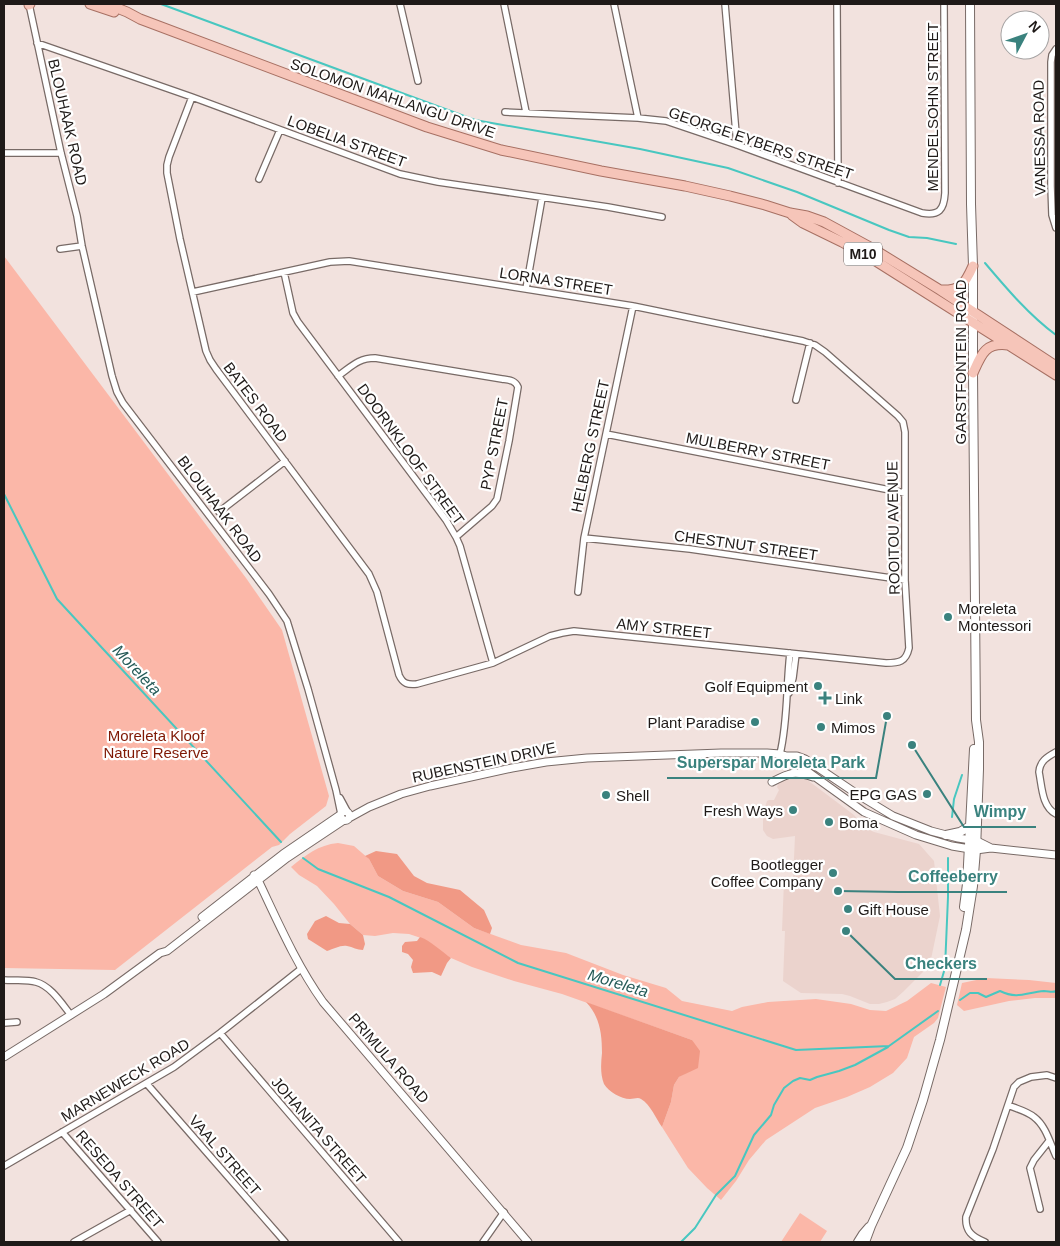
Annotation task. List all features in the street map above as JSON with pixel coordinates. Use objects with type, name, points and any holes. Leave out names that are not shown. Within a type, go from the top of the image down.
[{"type":"main road","name":"SOLOMON MAHLANGU DRIVE","points":[[90,4],[124,16],[140,19]]},
{"type":"main road","name":"SOLOMON MAHLANGU DRIVE","points":[[107,4],[140,19],[372,107],[468,140],[537,158],[730,196],[824,222],[940,290],[1056,366]]},
{"type":"main road","name":"GARSTFONTEIN ROAD","points":[[865,1242],[907,1148],[940,1040],[958,963],[973,850],[979,770],[979,742],[976,720],[970,4]]},
{"type":"main road","name":"SOLOMON MAHLANGU DRIVE","points":[[790,213],[803,223],[871,258],[1056,375]]},
{"type":"main road","points":[[940,290],[951,290],[960,286],[968,277],[973,266]]},
{"type":"main road","points":[[973,373],[984,350],[998,344],[1008,345]]},
{"type":"main road","name":"GARSTFONTEIN ROAD","points":[[973,840],[970,826],[976,720]]},
{"type":"main road","points":[[946,835],[962,831],[970,826]]},
{"type":"main road","name":"GARSTFONTEIN ROAD","points":[[858,1242],[871,1226]]},
{"type":"street","name":"BLOUHAAK ROAD","points":[[29,4],[61,153],[77,216],[82,246],[117,392],[152,443],[264,587],[287,621],[345,815]]},
{"type":"street","points":[[400,4],[418,81]]},
{"type":"street","points":[[504,4],[526,112]]},
{"type":"street","points":[[614,4],[638,118]]},
{"type":"street","points":[[725,4],[737,145]]},
{"type":"street","points":[[837,4],[838,183]]},
{"type":"street","name":"MENDELSOHN STREET","points":[[942,209],[945,193],[944,4]]},
{"type":"street","name":"LOBELIA STREET","points":[[37,43],[192,97],[393,172],[542,198],[662,216]]},
{"type":"street","name":"VANESSA ROAD","points":[[1056,49],[1052,55],[1051,62],[1051,186],[1052,215],[1056,228]]},
{"type":"street","name":"BATES ROAD","points":[[192,97],[172,148],[167,165],[167,173],[206,351],[210,360],[369,574],[377,592],[401,679],[410,685],[417,684]]},
{"type":"street","name":"GEORGE EYBERS STREET","points":[[505,112],[660,120],[737,145],[922,213],[933,214],[942,209]]},
{"type":"street","points":[[259,178],[280,130]]},
{"type":"street","points":[[4,153],[61,153]]},
{"type":"street","points":[[526,289],[542,198]]},
{"type":"street","points":[[60,249],[82,246]]},
{"type":"street","name":"LORNA STREET","points":[[193,292],[330,262],[349,261],[633,306],[810,343],[825,352],[892,411]]},
{"type":"street","name":"DOORNKLOOF STREET","points":[[284,272],[293,313],[298,322],[446,520],[456,537],[493,663]]},
{"type":"street","name":"HELBERG STREET","points":[[578,592],[584,538],[633,306]]},
{"type":"street","points":[[796,400],[810,343]]},
{"type":"street","name":"PYP STREET","points":[[338,376],[366,358],[375,358],[514,381],[518,387],[497,499],[492,506],[456,537]]},
{"type":"street","name":"ROOITOU AVENUE","points":[[892,411],[904,426],[905,580],[909,648]]},
{"type":"street","name":"MULBERRY STREET","points":[[606,434],[905,493]]},
{"type":"street","points":[[219,512],[285,462]]},
{"type":"street","name":"CHESTNUT STREET","points":[[584,538],[690,550],[905,580]]},
{"type":"street","name":"AMY STREET","points":[[417,684],[493,663],[550,636],[574,631],[895,663],[903,660],[908,654],[909,648]]},
{"type":"street","points":[[793,654],[787,678],[788,695],[783,755],[856,807],[916,835],[973,850],[991,848],[1056,855]]},
{"type":"street","points":[[1056,752],[1044,759],[1039,767],[1039,772],[1047,806],[1056,814]]},
{"type":"street","name":"RUBENSTEIN DRIVE","points":[[4,1057],[104,994],[160,953],[167,950],[256,878],[345,815],[401,794],[512,768],[587,758],[721,753],[797,756],[806,759],[885,812],[921,828],[973,840],[991,848]]},
{"type":"street","points":[[772,782],[795,772],[820,780]]},
{"type":"street","name":"PRIMULA ROAD","points":[[256,878],[301,969],[316,992],[528,1242]]},
{"type":"street","name":"MARNEWECK ROAD","points":[[4,1166],[147,1084],[185,1060],[301,969]]},
{"type":"street","points":[[4,980],[41,983],[50,990],[71,1015]]},
{"type":"street","points":[[4,1023],[17,1022]]},
{"type":"street","name":"JOHANITA STREET","points":[[220,1033],[399,1242]]},
{"type":"street","points":[[985,1242],[970,1234],[966,1224],[966,1217],[993,1149],[1014,1087],[1019,1082],[1031,1077],[1047,1075],[1056,1078]]},
{"type":"street","name":"VAAL STREET","points":[[147,1084],[285,1242]]},
{"type":"street","points":[[1008,1105],[1036,1118],[1046,1131],[1056,1155],[1039,1154]]},
{"type":"street","name":"RESEDA STREET","points":[[62,1132],[158,1242]]},
{"type":"street","points":[[1040,1210],[1030,1168],[1049,1141]]},
{"type":"street","points":[[74,1242],[130,1210]]},
{"type":"street","points":[[483,1242],[504,1212]]},
{"type":"shaded area","points":[[802,776],[854,815],[865,828],[919,844],[934,861],[940,916],[930,964],[895,999],[879,1004],[870,1004],[842,994],[801,993],[783,981],[784,881],[793,880],[795,836],[773,839],[767,836],[763,830],[763,814],[767,801],[774,800],[779,790],[777,787],[779,782],[786,777]]},
{"type":"shaded area","points":[[376,851],[397,854],[414,876],[427,883],[460,890],[484,910],[492,928],[490,934],[474,928],[438,902],[403,891],[378,876],[369,859],[365,856]]},
{"type":"shaded area","points":[[326,916],[339,923],[350,924],[363,935],[365,944],[363,950],[344,946],[327,951],[308,939],[307,934],[315,921]]},
{"type":"shaded area","points":[[420,937],[432,943],[451,958],[441,976],[432,972],[413,973],[411,967],[413,960],[408,954],[402,952],[402,946],[405,942],[417,941]]},
{"type":"shaded area","points":[[586,1002],[692,1040],[700,1051],[698,1068],[679,1077],[674,1085],[671,1102],[662,1127],[650,1108],[641,1099],[627,1099],[619,1096],[609,1090],[604,1084],[601,1072],[601,1032],[591,1008]]},
{"type":"green space","name":"Moreleta Kloof Nature Reserve","points":[[4,256],[246,578],[282,630],[329,796],[326,806],[279,845],[272,847],[115,970],[4,968]]},
{"type":"green space","points":[[338,843],[354,846],[369,859],[378,876],[403,891],[438,902],[474,928],[521,945],[566,953],[623,975],[666,988],[682,1001],[732,1011],[768,1002],[816,999],[851,1004],[870,1010],[886,1011],[907,1001],[931,983],[946,987],[938,1018],[914,1037],[907,1058],[893,1073],[870,1087],[815,1108],[766,1140],[749,1160],[721,1200],[688,1168],[662,1127],[671,1102],[674,1085],[679,1077],[698,1067],[692,1040],[562,994],[472,967],[451,958],[424,939],[409,934],[363,935],[350,924],[317,886],[299,875],[291,867],[318,848]]},
{"type":"green space","points":[[986,978],[1056,983],[1056,998],[1009,1001],[964,1011],[957,1005],[962,983]]},
{"type":"green space","points":[[800,1213],[827,1231],[820,1242],[781,1242]]},
{"type":"waterway","points":[[161,4],[475,120],[640,149],[728,168],[797,192],[909,237],[927,238],[956,244]]},
{"type":"waterway","points":[[985,263],[1027,310],[1056,335]]},
{"type":"waterway","name":"Moreleta","points":[[4,494],[57,599],[281,842]]},
{"type":"waterway","points":[[952,817],[954,799],[962,775]]},
{"type":"waterway","name":"Moreleta","points":[[303,858],[318,869],[389,897],[518,963],[796,1050],[889,1046],[938,1011]]},
{"type":"waterway","points":[[940,985],[945,968],[948,858]]},
{"type":"waterway","name":"Moreleta","points":[[960,1000],[970,993],[978,993],[986,997],[1000,991],[1012,995],[1056,991]]},
{"type":"waterway","points":[[681,1242],[695,1228],[716,1195],[735,1176],[754,1135],[771,1115],[774,1105],[784,1088],[800,1078],[810,1080],[855,1065],[888,1047]]},
{"type":"place","name":"Moreleta Montessori","points":[[948,617]]},
{"type":"place","name":"Golf Equipment","points":[[818,686]]},
{"type":"place","name":"Link","points":[[825,698]]},
{"type":"place","name":"Superspar Moreleta Park","points":[[887,716]]},
{"type":"place","name":"Plant Paradise","points":[[755,722]]},
{"type":"place","name":"Mimos","points":[[821,727]]},
{"type":"place","name":"Wimpy","points":[[912,745]]},
{"type":"place","name":"EPG GAS","points":[[927,794]]},
{"type":"place","name":"Shell","points":[[606,795]]},
{"type":"place","name":"Fresh Ways","points":[[793,810]]},
{"type":"place","name":"Boma","points":[[829,822]]},
{"type":"place","name":"Bootlegger Coffee Company","points":[[833,873]]},
{"type":"place","name":"Coffeeberry","points":[[838,891]]},
{"type":"place","name":"Gift House","points":[[848,909]]},
{"type":"place","name":"Checkers","points":[[846,931]]}]
